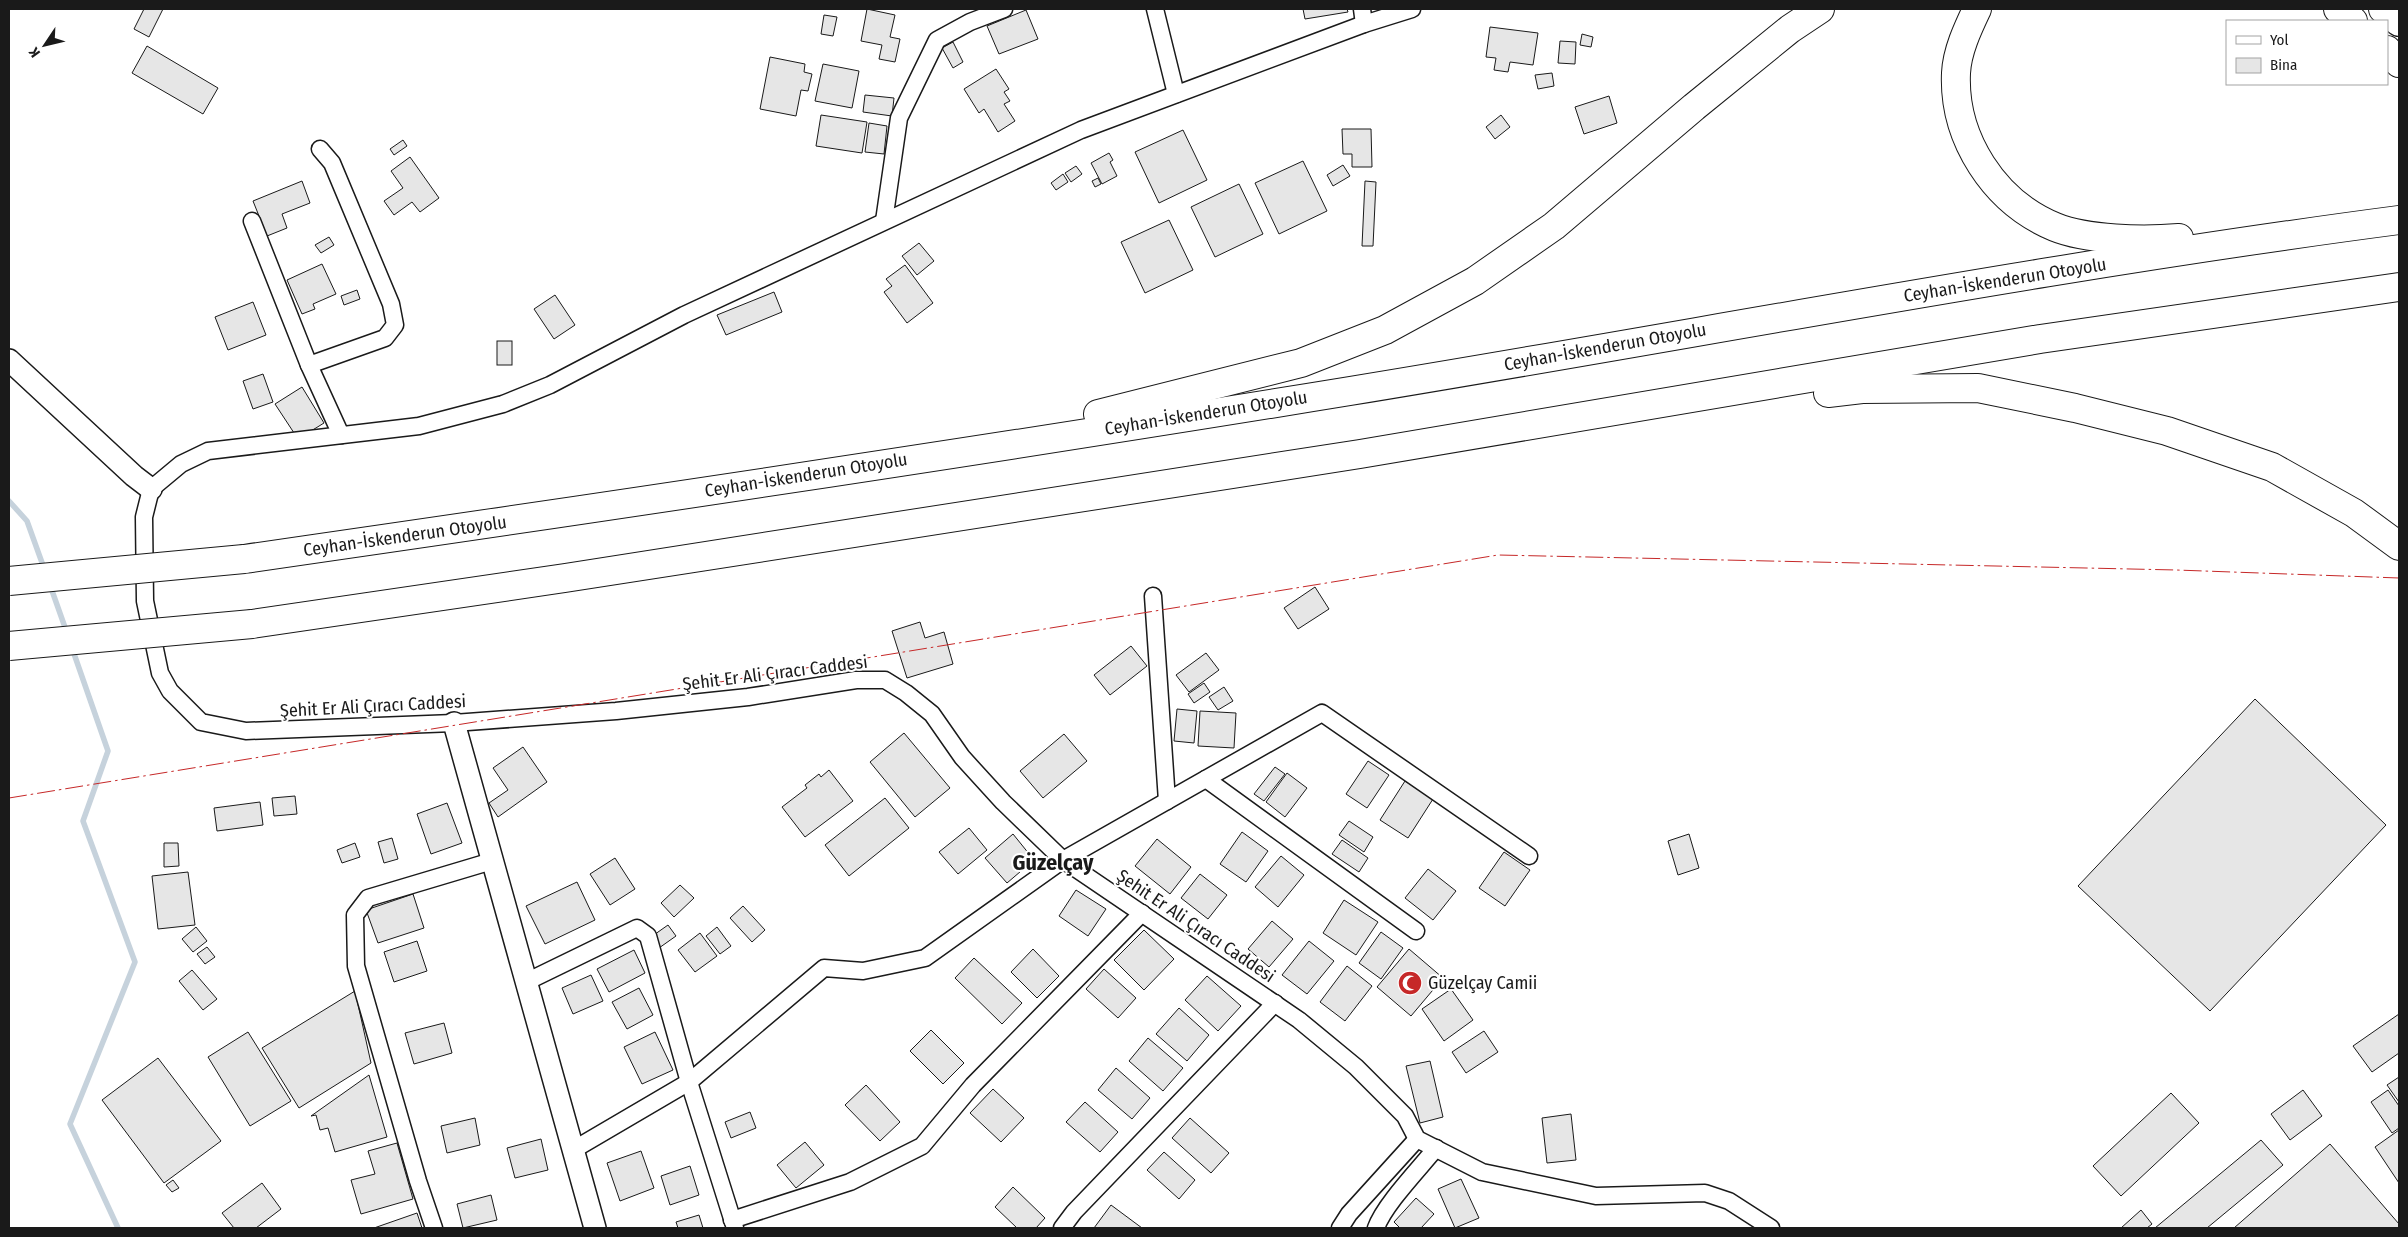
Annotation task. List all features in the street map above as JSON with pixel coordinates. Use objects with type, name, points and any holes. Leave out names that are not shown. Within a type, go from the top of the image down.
[{"type":"highway","points":[[860,467],[1099,413],[1302,363],[1385,330],[1476,281],[1554,226],[1694,107],[1790,29],[1820,9]]},
{"type":"highway","points":[[1977,9],[1965,36],[1956,72],[1958,109],[1969,144],[1990,179],[2018,207],[2055,227],[2108,238],[2168,239],[2372,224]]},
{"type":"highway","points":[[2338,9],[2352,20]]},
{"type":"highway","points":[[2383,9],[2399,22]]},
{"type":"highway","points":[[2388,51],[2399,62]]},
{"type":"highway","name":"Ceyhan-İskenderun Otoyolu","points":[[9,581],[244,559],[860,467],[1340,392],[2029,275],[2399,220]]},
{"type":"highway","points":[[9,646],[252,624],[565,578],[1360,454],[2040,340],[2399,287]]},
{"type":"highway","points":[[1360,454],[1862,389],[1978,388],[2075,408],[2167,432],[2272,467],[2354,514],[2399,546]]},
{"type":"street","points":[[884,221],[899,118],[937,40],[970,22],[1004,9]]},
{"type":"street","points":[[1155,9],[1176,94]]},
{"type":"street","points":[[9,360],[134,476],[151,489],[181,464],[208,451],[418,426],[503,404],[550,385],[684,315],[1081,130],[1176,94],[1363,16],[1412,9]]},
{"type":"street","points":[[309,365],[385,338],[395,325],[390,304],[336,172],[332,163],[320,149]]},
{"type":"street","points":[[252,221],[309,365],[341,435]]},
{"type":"street","name":"Şehit Er Ali Çıracı Caddesi","points":[[151,489],[144,517],[145,600],[160,673],[170,691],[201,722],[246,731],[454,723],[616,711],[748,697],[856,680],[885,680],[906,693],[932,714],[962,757],[1003,802],[1063,860],[1300,1020],[1356,1067],[1405,1116],[1417,1139]]},
{"type":"street","points":[[1152,596],[1167,801]]},
{"type":"street","points":[[573,1150],[689,1082],[824,968],[863,972],[924,958],[1063,860],[1322,713],[1529,856]]},
{"type":"street","points":[[454,723],[595,1228]]},
{"type":"street","points":[[1206,779],[1416,931]]},
{"type":"street","points":[[434,1228],[418,1181],[356,966],[355,915],[368,898],[492,861]]},
{"type":"street","points":[[526,982],[637,928],[648,936],[689,1082],[734,1224],[850,1182],[922,1146],[973,1085],[1142,913]]},
{"type":"street","points":[[1062,1228],[1074,1212],[1275,1003]]},
{"type":"street","points":[[1340,1228],[1349,1214],[1417,1139],[1482,1172],[1596,1196],[1705,1194],[1729,1200],[1771,1228]]},
{"type":"street","points":[[1376,1228],[1384,1211],[1436,1148]]},
{"type":"building","points":[[144,9],[163,9],[149,37],[134,29]]},
{"type":"building","points":[[867,9],[895,15],[890,37],[900,39],[895,62],[879,59],[882,45],[861,41]]},
{"type":"building","points":[[1303,9],[1347,9],[1348,12],[1305,19]]},
{"type":"building","points":[[1026,10],[1038,39],[999,54],[987,26]]},
{"type":"building","points":[[824,15],[837,17],[833,36],[821,34]]},
{"type":"building","points":[[1490,27],[1538,33],[1533,65],[1510,62],[1508,72],[1494,70],[1496,58],[1486,57]]},
{"type":"building","points":[[1582,34],[1593,37],[1591,47],[1580,45]]},
{"type":"building","points":[[1560,41],[1576,42],[1575,64],[1558,63]]},
{"type":"building","points":[[953,42],[963,62],[953,68],[942,48]]},
{"type":"building","points":[[147,46],[218,88],[203,114],[132,73]]},
{"type":"building","points":[[770,57],[805,64],[804,72],[812,74],[808,91],[801,90],[796,116],[760,109]]},
{"type":"building","points":[[823,64],[859,71],[852,108],[815,101]]},
{"type":"building","points":[[996,69],[1009,89],[1004,92],[1010,101],[1004,104],[1015,121],[998,132],[984,109],[979,113],[964,89]]},
{"type":"building","points":[[1552,73],[1554,86],[1538,89],[1535,75]]},
{"type":"building","points":[[865,95],[894,98],[892,116],[863,112]]},
{"type":"building","points":[[1609,96],[1617,123],[1584,134],[1575,107]]},
{"type":"building","points":[[821,115],[867,122],[862,153],[816,146]]},
{"type":"building","points":[[1501,115],[1510,127],[1495,139],[1486,127]]},
{"type":"building","points":[[869,123],[887,126],[884,154],[865,152]]},
{"type":"building","points":[[1342,129],[1371,129],[1372,167],[1352,167],[1352,154],[1343,154]]},
{"type":"building","points":[[1183,130],[1207,180],[1159,203],[1135,152]]},
{"type":"building","points":[[403,140],[407,146],[394,155],[390,149]]},
{"type":"building","points":[[1109,153],[1113,160],[1110,162],[1117,176],[1102,184],[1091,163]]},
{"type":"building","points":[[410,157],[439,198],[420,212],[412,202],[394,215],[384,201],[403,188],[391,171]]},
{"type":"building","points":[[1303,161],[1327,211],[1279,234],[1255,183]]},
{"type":"building","points":[[1343,165],[1350,176],[1333,186],[1327,175]]},
{"type":"building","points":[[1076,166],[1082,174],[1071,182],[1065,173]]},
{"type":"building","points":[[1063,174],[1068,182],[1056,190],[1051,183]]},
{"type":"building","points":[[1098,178],[1101,184],[1095,187],[1092,181]]},
{"type":"building","points":[[302,181],[310,203],[282,214],[287,228],[267,236],[253,201]]},
{"type":"building","points":[[1365,181],[1376,182],[1373,246],[1362,246]]},
{"type":"building","points":[[1239,184],[1263,234],[1215,257],[1191,207]]},
{"type":"building","points":[[1169,220],[1193,270],[1145,293],[1121,242]]},
{"type":"building","points":[[329,237],[334,245],[321,253],[315,245]]},
{"type":"building","points":[[919,243],[934,261],[917,275],[902,256]]},
{"type":"building","points":[[322,264],[336,294],[313,304],[315,309],[302,314],[287,280]]},
{"type":"building","points":[[905,265],[933,303],[907,323],[884,292],[892,286],[886,279]]},
{"type":"building","points":[[357,290],[360,299],[344,305],[341,296]]},
{"type":"building","points":[[774,292],[782,312],[726,335],[717,315]]},
{"type":"building","points":[[555,295],[575,325],[554,339],[534,309]]},
{"type":"building","points":[[253,302],[266,335],[228,350],[215,317]]},
{"type":"building","points":[[497,341],[512,341],[512,365],[497,365]]},
{"type":"building","points":[[263,374],[273,402],[253,409],[243,381]]},
{"type":"building","points":[[302,387],[324,423],[298,439],[275,404]]},
{"type":"building","points":[[1315,587],[1329,609],[1298,629],[1284,608]]},
{"type":"building","points":[[920,622],[925,638],[944,632],[953,664],[907,678],[892,631]]},
{"type":"building","points":[[1131,646],[1147,666],[1110,695],[1094,675]]},
{"type":"building","points":[[1206,653],[1219,670],[1189,692],[1176,675]]},
{"type":"building","points":[[1204,683],[1210,692],[1194,703],[1188,694]]},
{"type":"building","points":[[1224,687],[1233,701],[1218,710],[1209,697]]},
{"type":"building","points":[[2255,699],[2386,825],[2210,1011],[2078,886]]},
{"type":"building","points":[[1177,709],[1197,711],[1194,743],[1174,741]]},
{"type":"building","points":[[1200,711],[1236,713],[1234,748],[1198,746]]},
{"type":"building","points":[[904,733],[950,788],[915,817],[870,762]]},
{"type":"building","points":[[1064,734],[1087,761],[1043,798],[1020,771]]},
{"type":"building","points":[[523,747],[547,782],[498,817],[489,803],[508,790],[493,768]]},
{"type":"building","points":[[1368,761],[1389,775],[1367,808],[1346,794]]},
{"type":"building","points":[[1275,767],[1285,774],[1264,801],[1254,794]]},
{"type":"building","points":[[829,770],[853,801],[805,837],[782,807],[807,788],[805,785],[819,774],[821,777]]},
{"type":"building","points":[[1287,773],[1307,788],[1285,817],[1266,802]]},
{"type":"building","points":[[1405,781],[1433,799],[1408,838],[1380,820]]},
{"type":"building","points":[[295,796],[297,814],[274,816],[272,798]]},
{"type":"building","points":[[885,798],[909,828],[849,876],[825,845]]},
{"type":"building","points":[[260,802],[263,825],[217,831],[214,808]]},
{"type":"building","points":[[447,803],[462,843],[431,854],[417,814]]},
{"type":"building","points":[[1349,821],[1373,837],[1364,852],[1339,835]]},
{"type":"building","points":[[969,828],[987,850],[958,874],[939,852]]},
{"type":"building","points":[[1242,832],[1268,851],[1246,882],[1220,864]]},
{"type":"building","points":[[1013,834],[1034,860],[1007,883],[985,858]]},
{"type":"building","points":[[1689,834],[1699,868],[1678,875],[1668,841]]},
{"type":"building","points":[[392,838],[398,859],[384,863],[378,842]]},
{"type":"building","points":[[1157,839],[1191,867],[1170,894],[1135,866]]},
{"type":"building","points":[[1342,840],[1368,858],[1359,872],[1332,854]]},
{"type":"building","points":[[164,843],[178,843],[179,866],[164,867]]},
{"type":"building","points":[[355,843],[360,857],[342,863],[337,850]]},
{"type":"building","points":[[1504,852],[1530,870],[1505,906],[1479,888]]},
{"type":"building","points":[[1281,856],[1304,875],[1278,907],[1255,887]]},
{"type":"building","points":[[615,858],[635,889],[610,905],[590,874]]},
{"type":"building","points":[[1428,869],[1456,891],[1433,920],[1405,898]]},
{"type":"building","points":[[188,872],[195,925],[158,929],[152,876]]},
{"type":"building","points":[[1200,874],[1227,895],[1208,919],[1181,898]]},
{"type":"building","points":[[577,882],[595,920],[545,944],[526,906]]},
{"type":"building","points":[[680,885],[694,898],[674,917],[661,903]]},
{"type":"building","points":[[1076,890],[1106,909],[1088,936],[1059,916]]},
{"type":"building","points":[[413,894],[424,928],[378,943],[366,910]]},
{"type":"building","points":[[1344,900],[1378,922],[1356,955],[1323,933]]},
{"type":"building","points":[[743,906],[765,930],[752,942],[730,918]]},
{"type":"building","points":[[1272,921],[1293,939],[1269,967],[1248,949]]},
{"type":"building","points":[[668,925],[676,936],[659,948],[651,937]]},
{"type":"building","points":[[196,927],[207,941],[193,952],[182,939]]},
{"type":"building","points":[[717,927],[731,946],[720,954],[706,936]]},
{"type":"building","points":[[1144,930],[1174,959],[1144,990],[1114,960]]},
{"type":"building","points":[[1381,932],[1403,948],[1381,979],[1359,963]]},
{"type":"building","points":[[700,933],[717,956],[695,972],[678,950]]},
{"type":"building","points":[[417,941],[427,971],[394,982],[384,952]]},
{"type":"building","points":[[1309,941],[1334,961],[1307,994],[1282,975]]},
{"type":"building","points":[[207,947],[215,957],[205,964],[197,954]]},
{"type":"building","points":[[1033,949],[1059,976],[1037,998],[1011,972]]},
{"type":"building","name":"Güzelçay Camii","points":[[1409,949],[1443,978],[1411,1016],[1377,987]]},
{"type":"building","points":[[634,950],[645,973],[609,992],[597,969]]},
{"type":"building","points":[[974,958],[1022,1003],[1002,1024],[955,978]]},
{"type":"building","points":[[1347,966],[1372,986],[1345,1021],[1320,1002]]},
{"type":"building","points":[[1104,969],[1136,998],[1118,1018],[1086,989]]},
{"type":"building","points":[[192,970],[217,999],[203,1010],[179,981]]},
{"type":"building","points":[[591,975],[603,1001],[573,1014],[562,988]]},
{"type":"building","points":[[1207,976],[1241,1006],[1218,1031],[1185,1000]]},
{"type":"building","points":[[639,988],[653,1015],[627,1029],[612,1002]]},
{"type":"building","points":[[1451,989],[1473,1020],[1444,1041],[1422,1009]]},
{"type":"building","points":[[355,991],[371,1063],[299,1108],[262,1048]]},
{"type":"building","points":[[1179,1008],[1209,1035],[1187,1061],[1156,1034]]},
{"type":"building","points":[[2399,1014],[2399,1053],[2372,1072],[2353,1046]]},
{"type":"building","points":[[444,1023],[452,1053],[414,1064],[405,1033]]},
{"type":"building","points":[[931,1030],[964,1063],[943,1084],[910,1051]]},
{"type":"building","points":[[1484,1031],[1498,1052],[1466,1073],[1452,1052]]},
{"type":"building","points":[[248,1032],[291,1101],[250,1126],[208,1057]]},
{"type":"building","points":[[655,1032],[673,1070],[642,1084],[624,1047]]},
{"type":"building","points":[[1148,1038],[1183,1068],[1163,1091],[1129,1061]]},
{"type":"building","points":[[158,1058],[221,1141],[164,1183],[102,1100]]},
{"type":"building","points":[[1430,1061],[1443,1117],[1420,1123],[1406,1066]]},
{"type":"building","points":[[1116,1068],[1150,1098],[1132,1119],[1098,1090]]},
{"type":"building","points":[[369,1075],[387,1137],[335,1152],[328,1128],[320,1130],[316,1115],[311,1116]]},
{"type":"building","points":[[2399,1077],[2399,1102],[2387,1085]]},
{"type":"building","points":[[866,1085],[900,1122],[880,1141],[845,1105]]},
{"type":"building","points":[[993,1089],[1024,1118],[1001,1142],[970,1113]]},
{"type":"building","points":[[2303,1090],[2322,1116],[2290,1140],[2271,1114]]},
{"type":"building","points":[[2388,1090],[2399,1106],[2399,1128],[2392,1133],[2371,1102]]},
{"type":"building","points":[[2171,1093],[2199,1123],[2121,1196],[2093,1166]]},
{"type":"building","points":[[1085,1102],[1118,1132],[1100,1152],[1066,1122]]},
{"type":"building","points":[[750,1112],[756,1128],[731,1138],[725,1122]]},
{"type":"building","points":[[1571,1114],[1576,1160],[1547,1163],[1542,1118]]},
{"type":"building","points":[[475,1118],[480,1145],[447,1153],[441,1126]]},
{"type":"building","points":[[1190,1118],[1229,1153],[1211,1173],[1172,1138]]},
{"type":"building","points":[[2399,1130],[2399,1183],[2375,1147]]},
{"type":"building","points":[[541,1139],[548,1170],[515,1178],[507,1148]]},
{"type":"building","points":[[2261,1140],[2283,1165],[2207,1228],[2155,1228]]},
{"type":"building","points":[[805,1142],[824,1165],[796,1188],[777,1165]]},
{"type":"building","points":[[397,1143],[413,1199],[361,1214],[351,1180],[375,1174],[368,1151]]},
{"type":"building","points":[[2330,1144],[2399,1224],[2399,1228],[2234,1228]]},
{"type":"building","points":[[641,1151],[654,1188],[620,1201],[607,1163]]},
{"type":"building","points":[[1164,1152],[1195,1180],[1179,1199],[1147,1170]]},
{"type":"building","points":[[690,1166],[699,1195],[670,1205],[661,1176]]},
{"type":"building","points":[[1461,1179],[1479,1218],[1455,1228],[1438,1189]]},
{"type":"building","points":[[173,1180],[179,1188],[172,1192],[166,1185]]},
{"type":"building","points":[[262,1183],[281,1209],[256,1228],[234,1228],[222,1213]]},
{"type":"building","points":[[1013,1187],[1045,1218],[1036,1228],[1017,1228],[995,1207]]},
{"type":"building","points":[[491,1195],[497,1220],[463,1228],[457,1204]]},
{"type":"building","points":[[1416,1198],[1434,1214],[1421,1228],[1400,1228],[1394,1222]]},
{"type":"building","points":[[1111,1205],[1142,1228],[1094,1228]]},
{"type":"building","points":[[2141,1210],[2152,1224],[2147,1228],[2121,1228]]},
{"type":"building","points":[[417,1213],[422,1228],[374,1228]]},
{"type":"building","points":[[699,1215],[703,1228],[678,1228],[676,1222]]},
{"type":"waterway","points":[[9,501],[27,521],[45,571]]},
{"type":"waterway","points":[[50,585],[67,633]]},
{"type":"waterway","points":[[72,648],[108,751],[83,821],[135,962],[70,1124],[118,1228]]},
{"type":"power","points":[[9,798],[1498,555],[2176,570],[2399,578]]},
{"type":"place","name":"Güzelçay Camii","points":[[1410,983]]},
{"type":"district","name":"Güzelçay","points":[[1053,862]]}]
